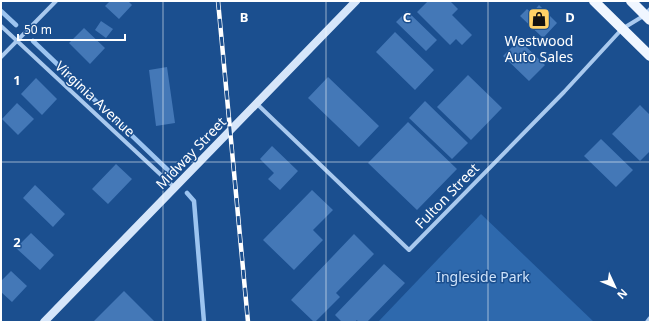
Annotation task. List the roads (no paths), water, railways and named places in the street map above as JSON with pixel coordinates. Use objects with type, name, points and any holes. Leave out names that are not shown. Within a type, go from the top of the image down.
[{"type":"main road","points":[[594,1],[650,56]]},
{"type":"main road","points":[[631,1],[648,15]]},
{"type":"street","points":[[1,57],[56,1]]},
{"type":"street","name":"Midway Street","points":[[44,322],[356,1]]},
{"type":"street","name":"Fulton Street","points":[[256,104],[409,250],[564,92],[622,29],[648,15]]},
{"type":"street","name":"Virginia Avenue","points":[[1,26],[175,188]]},
{"type":"street","points":[[647,322],[650,318]]},
{"type":"waterway","points":[[1,11],[16,25]]},
{"type":"waterway","points":[[33,41],[172,174]]},
{"type":"waterway","points":[[187,193],[194,201],[204,322]]},
{"type":"railway","points":[[218,1],[248,322]]},
{"type":"place","name":"Westwood Auto Sales","points":[[539,19]]},
{"type":"park label","name":"Ingleside Park","points":[[483,277]]}]
